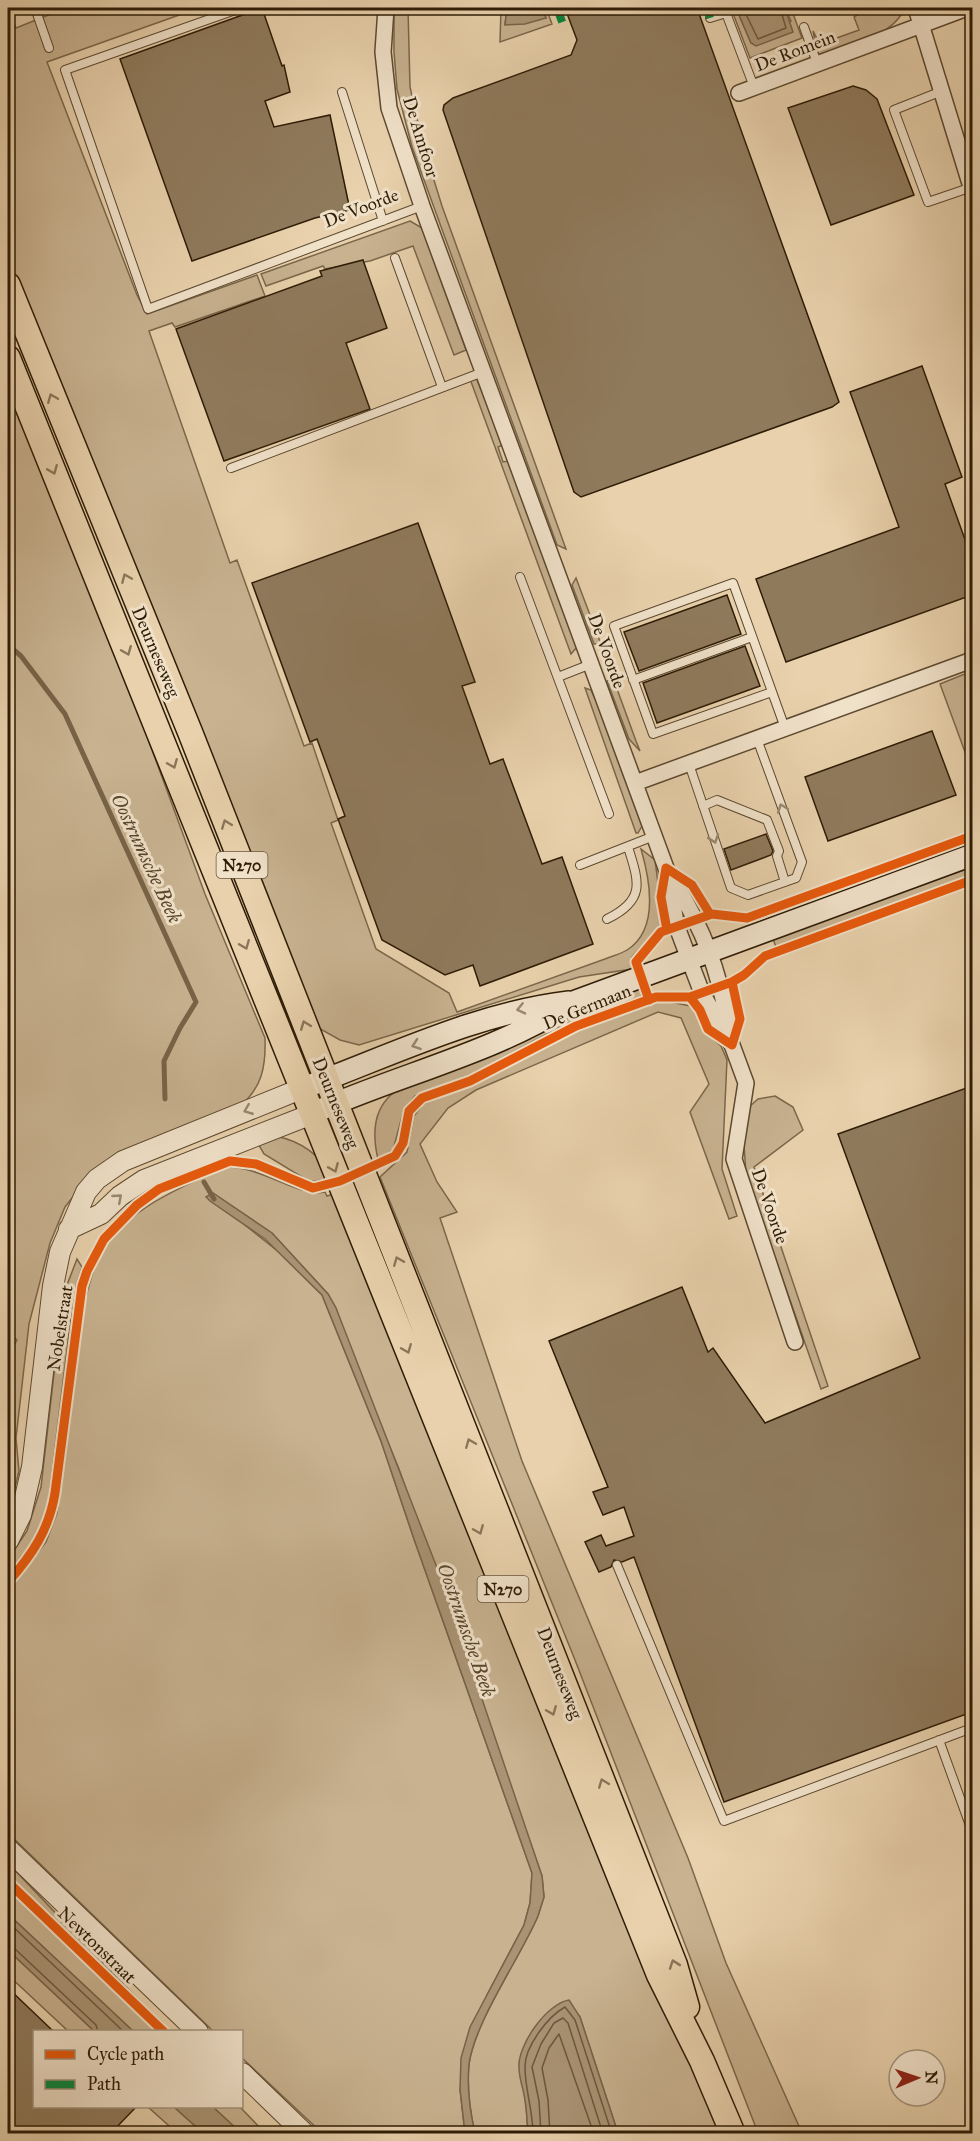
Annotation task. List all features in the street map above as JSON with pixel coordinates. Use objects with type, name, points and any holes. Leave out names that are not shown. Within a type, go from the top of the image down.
[{"type":"main road","name":"Deurneseweg","points":[[8,285],[190,732],[675,1965],[702,2061]]},
{"type":"main road","name":"Deurneseweg","points":[[8,358],[659,1975],[702,2061],[733,2133]]},
{"type":"main road","name":"De Germaan","points":[[303,1088],[381,1057],[507,1013],[573,1002],[972,855]]},
{"type":"main road","name":"De Germaan","points":[[312,1114],[512,1036],[545,1020],[573,1002]]},
{"type":"street","name":"De Amfoor","points":[[386,8],[383,52],[389,108],[422,206]]},
{"type":"street","points":[[916,8],[923,23],[972,189]]},
{"type":"street","name":"De Romein","points":[[739,93],[968,8]]},
{"type":"street","name":"De Voorde","points":[[422,206],[666,868],[677,927],[688,959],[702,993],[732,1045],[746,1083],[734,1159],[795,1342]]},
{"type":"street","points":[[635,783],[972,660]]},
{"type":"street","name":"De Voorde","points":[[666,868],[697,919],[711,951],[722,986],[732,1045]]},
{"type":"street","name":"Nobelstraat","points":[[8,1541],[21,1515],[28,1489],[53,1286],[60,1252],[86,1192],[105,1173],[123,1161],[303,1088]]},
{"type":"street","points":[[69,1229],[100,1214],[144,1180],[312,1114]]},
{"type":"street","name":"Newtonstraat","points":[[8,1849],[197,2030]]},
{"type":"street","points":[[243,2074],[305,2133]]},
{"type":"lane","points":[[35,8],[49,48]]},
{"type":"lane","name":"De Voorde","points":[[241,8],[65,70],[148,309],[422,206]]},
{"type":"lane","points":[[710,18],[726,13],[754,87]]},
{"type":"lane","points":[[804,27],[817,63]]},
{"type":"lane","points":[[943,90],[894,110],[928,202],[972,189]]},
{"type":"lane","points":[[342,92],[382,221]]},
{"type":"lane","points":[[395,258],[442,387]]},
{"type":"lane","points":[[231,468],[483,372]]},
{"type":"lane","points":[[520,577],[609,814]]},
{"type":"lane","name":"De Voorde","points":[[772,692],[653,734],[614,626],[733,583],[785,728]]},
{"type":"lane","name":"De Voorde","points":[[633,680],[752,637]]},
{"type":"lane","points":[[558,677],[591,664]]},
{"type":"lane","points":[[688,764],[731,888],[748,895],[796,878],[802,862],[757,739]]},
{"type":"lane","points":[[703,806],[717,800],[767,820],[779,850],[777,856],[784,882]]},
{"type":"lane","points":[[580,865],[654,836]]},
{"type":"lane","points":[[607,919],[618,914],[634,899],[638,889],[628,847]]},
{"type":"lane","points":[[617,1565],[724,1821],[972,1728]]},
{"type":"lane","points":[[939,1740],[972,1831]]},
{"type":"shaded area","points":[[8,8],[16,28],[66,8],[199,8],[47,62],[137,295],[147,314],[257,275],[265,296],[175,327],[172,323],[149,331],[230,563],[237,560],[304,746],[312,743],[338,820],[331,823],[376,949],[449,993],[457,1012],[619,954],[637,941],[648,917],[649,889],[641,849],[655,860],[663,923],[632,957],[632,969],[579,977],[359,1045],[340,1040],[315,1026],[8,263]]},
{"type":"shaded area","points":[[394,8],[408,8],[410,87],[423,145],[442,206],[566,549],[557,545],[412,147],[397,89]]},
{"type":"shaded area","points":[[501,8],[507,8],[505,24],[546,18],[542,8],[546,8],[552,24],[500,42]]},
{"type":"shaded area","points":[[731,8],[736,8],[751,43],[791,21],[785,8],[791,8],[802,38],[750,58]]},
{"type":"shaded area","points":[[868,8],[886,8],[889,14],[903,11],[897,20],[878,34],[818,55],[813,31],[820,44],[859,30],[854,17]]},
{"type":"shaded area","points":[[410,221],[422,228],[466,350],[454,355],[413,246],[370,261],[325,269],[323,266],[266,286],[261,274]]},
{"type":"shaded area","points":[[476,377],[503,445],[498,447],[503,462],[508,461],[577,647],[571,654],[470,379]]},
{"type":"shaded area","points":[[8,380],[126,679],[205,894],[265,1038],[265,1049],[258,1084],[239,1107],[87,1179],[65,1207],[50,1243],[29,1324],[16,1438],[19,1471],[8,1516],[8,1357],[17,1340],[8,1332]]},
{"type":"shaded area","points":[[576,578],[601,644],[594,644],[572,585]]},
{"type":"shaded area","points":[[972,671],[972,771],[940,684]]},
{"type":"shaded area","points":[[613,678],[640,751],[629,739],[607,681]]},
{"type":"shaded area","points":[[585,688],[591,690],[597,703],[642,826],[638,833],[636,833]]},
{"type":"shaded area","points":[[972,840],[972,844],[965,848],[767,920],[765,916]]},
{"type":"shaded area","points":[[972,867],[972,876],[776,947],[773,939]]},
{"type":"shaded area","points":[[641,987],[641,997],[564,1025],[472,1074],[415,1096],[404,1109],[393,1150],[378,1159],[375,1143],[376,1120],[382,1106],[395,1092],[424,1077],[503,1048]]},
{"type":"shaded area","points":[[661,1000],[695,1007],[704,1031],[721,1046],[727,1060],[722,1169],[737,1216],[729,1219],[690,1112],[709,1084],[681,1018],[658,1012],[476,1090],[448,1108],[420,1144],[437,1182],[457,1212],[440,1218],[522,1461],[688,1858],[726,1963],[802,2133],[758,2133],[575,1660],[380,1177],[407,1152],[414,1116],[423,1104],[475,1084],[574,1032]]},
{"type":"shaded area","points":[[775,1096],[793,1107],[803,1130],[754,1167],[828,1386],[821,1389],[746,1174],[744,1145],[749,1107],[758,1099]]},
{"type":"shaded area","points":[[275,1136],[293,1141],[316,1155],[332,1178],[310,1182],[264,1154],[257,1142]]},
{"type":"shaded area","points":[[224,1167],[252,1171],[303,1190],[315,1193],[325,1192],[327,1196],[334,1194],[720,2133],[618,2133],[580,2017],[526,2103],[528,2133],[475,2133],[468,2081],[473,2047],[489,2009],[538,1916],[544,1897],[542,1876],[399,1469],[354,1360],[336,1308],[328,1294],[272,1233],[213,1193],[245,1225],[280,1253],[322,1295],[381,1441],[532,1873],[530,1903],[524,1925],[487,1995],[460,2089],[465,2133],[322,2133],[243,2059],[243,2030],[212,2030],[8,1833],[8,1591],[46,1542],[57,1513],[81,1318],[88,1287],[99,1256],[123,1225],[154,1202]]},
{"type":"shaded area","points":[[77,1259],[82,1267],[74,1292],[48,1505],[32,1542],[8,1573],[8,1559],[27,1531],[41,1487],[63,1295]]},
{"type":"shaded area","points":[[8,1863],[167,2030],[132,2030],[8,1914]]},
{"type":"shaded area","points":[[8,1950],[93,2030],[67,2030],[8,1975]]},
{"type":"shaded area","points":[[149,2108],[175,2108],[203,2133],[177,2133]]},
{"type":"shaded area","points":[[214,2108],[241,2108],[265,2133],[241,2133]]},
{"type":"water","points":[[507,8],[542,8],[546,18],[525,24],[505,25]]},
{"type":"water","points":[[736,8],[785,8],[793,32],[756,46],[751,43]]},
{"type":"water","points":[[213,1193],[272,1233],[328,1294],[336,1308],[441,1578],[542,1876],[544,1897],[538,1916],[489,2009],[473,2047],[468,2081],[475,2133],[465,2133],[460,2089],[461,2058],[470,2027],[524,1925],[530,1903],[532,1873],[381,1441],[322,1295],[265,1239],[206,1197]]},
{"type":"water","points":[[8,1914],[132,2030],[93,2030],[8,1950]]},
{"type":"water","points":[[569,2000],[580,2017],[618,2133],[528,2133],[526,2105],[519,2072],[523,2049],[543,2017],[560,2003]]},
{"type":"water","points":[[175,2108],[214,2108],[241,2133],[203,2133]]},
{"type":"building","points":[[262,8],[282,66],[284,65],[290,92],[265,101],[274,127],[330,115],[350,210],[315,218],[192,261],[120,59]]},
{"type":"building","points":[[565,8],[697,8],[839,402],[832,407],[581,497],[574,492],[443,110],[444,105],[453,98],[571,55],[577,40]]},
{"type":"building","points":[[853,86],[866,90],[877,99],[914,195],[831,225],[788,108]]},
{"type":"building","points":[[363,260],[387,328],[346,343],[370,409],[224,461],[176,329],[322,276],[320,271]]},
{"type":"building","points":[[922,366],[962,477],[945,484],[972,559],[972,595],[786,662],[756,579],[899,527],[850,392]]},
{"type":"building","points":[[418,523],[475,682],[462,686],[490,764],[503,759],[542,864],[562,857],[593,944],[480,986],[473,965],[445,975],[382,940],[338,819],[345,816],[317,739],[310,742],[252,583]]},
{"type":"building","points":[[727,595],[741,634],[639,671],[624,632]]},
{"type":"building","points":[[745,646],[760,686],[657,723],[643,683]]},
{"type":"building","points":[[932,731],[956,795],[828,841],[805,777]]},
{"type":"building","points":[[766,834],[773,851],[771,855],[731,870],[724,849]]},
{"type":"building","points":[[972,1086],[972,1712],[724,1802],[634,1557],[622,1562],[614,1560],[611,1567],[599,1572],[585,1542],[601,1535],[606,1546],[634,1536],[624,1507],[603,1515],[593,1492],[608,1487],[549,1341],[682,1287],[708,1352],[713,1348],[765,1423],[920,1358],[838,1134]]},
{"type":"building","points":[[8,1988],[52,2030],[33,2030],[33,2108],[135,2108],[111,2133],[8,2133]]},
{"type":"waterway","name":"Oostrumsche Beek","points":[[8,645],[21,656],[65,714],[196,1002],[164,1061],[165,1099]]},
{"type":"waterway","name":"Oostrumsche Beek","points":[[204,1182],[214,1199]]},
{"type":"marked path","points":[[557,8],[564,27]]},
{"type":"marked path","points":[[707,8],[710,18]]},
{"type":"cycle path","points":[[649,1000],[636,962],[661,932],[712,914],[747,918],[972,836]]},
{"type":"cycle path","points":[[667,930],[661,897],[666,868],[692,885],[710,914]]},
{"type":"cycle path","points":[[8,1582],[25,1562],[38,1541],[52,1506],[82,1286],[87,1271],[104,1239],[137,1205],[159,1189],[230,1161],[256,1164],[313,1188],[340,1181],[395,1156],[403,1143],[409,1111],[422,1098],[470,1081],[576,1026],[656,997],[690,997],[732,982],[744,975],[765,956],[972,880]]},
{"type":"cycle path","points":[[690,997],[700,1010],[708,1029],[732,1045],[740,1019],[732,982]]},
{"type":"cycle path","points":[[8,1882],[162,2030]]}]
